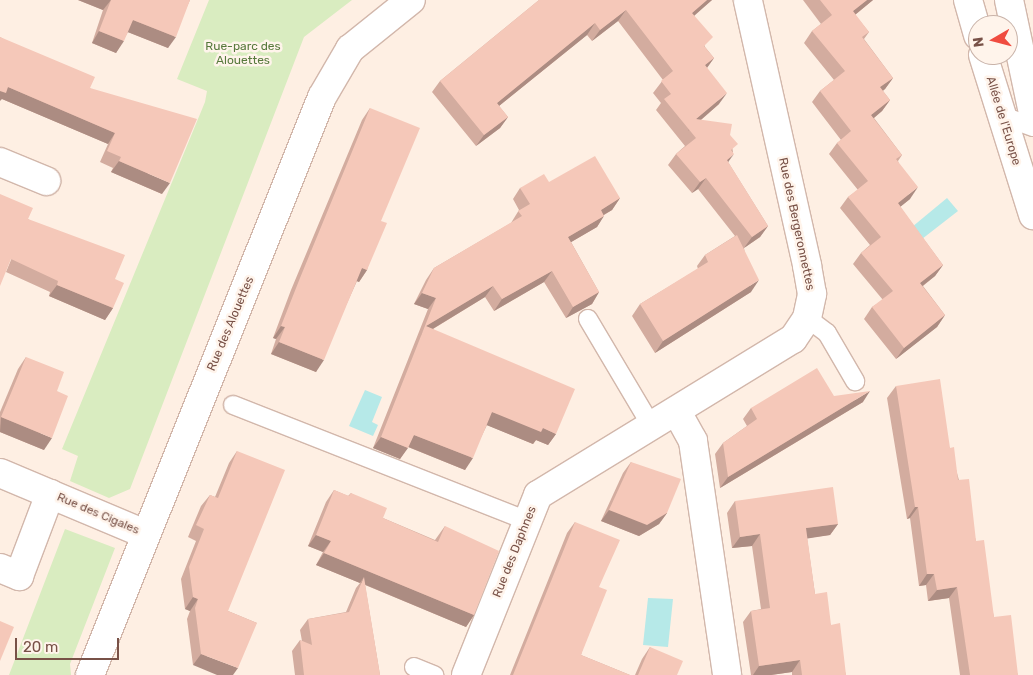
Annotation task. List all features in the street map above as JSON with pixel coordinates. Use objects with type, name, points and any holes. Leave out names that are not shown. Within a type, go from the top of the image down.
[{"type":"street","name":"Rue des Alouettes","points":[[90,675],[322,97],[350,49],[411,0]]},
{"type":"street","name":"Rue des Bergeronnettes","points":[[677,412],[793,339],[807,318],[812,294],[748,0]]},
{"type":"street","points":[[968,0],[972,15]]},
{"type":"street","points":[[1009,0],[1033,113]]},
{"type":"street","name":"Allée de l'Europe","points":[[987,65],[1033,215]]},
{"type":"street","points":[[0,162],[46,181]]},
{"type":"street","points":[[677,412],[693,442],[727,675]]},
{"type":"street","name":"Rue des Daphnes","points":[[466,675],[538,495],[677,412]]},
{"type":"street","name":"Rue des Cigales","points":[[0,473],[145,534]]},
{"type":"street","name":"Rue des Cigales","points":[[0,568],[19,576],[50,494]]},
{"type":"lane","points":[[1003,116],[1033,127]]},
{"type":"lane","points":[[807,318],[828,332],[855,381]]},
{"type":"lane","points":[[588,319],[652,427]]},
{"type":"lane","points":[[233,405],[528,521]]},
{"type":"lane","points":[[414,667],[434,675]]},
{"type":"green space","name":"Rue-parc des Alouettes","points":[[209,0],[352,0],[304,37],[130,489],[109,498],[70,481],[78,456],[62,449],[205,102],[207,91],[177,79]]},
{"type":"green space","points":[[65,529],[115,548],[70,664],[71,675],[9,675]]},
{"type":"water","points":[[947,198],[958,211],[922,239],[912,227]]},
{"type":"water","points":[[365,390],[382,397],[372,422],[378,425],[373,436],[349,426]]},
{"type":"water","points":[[648,598],[673,599],[668,647],[643,645]]},
{"type":"building","points":[[111,0],[190,0],[176,37],[133,20],[124,41],[99,31]]},
{"type":"building","points":[[539,0],[707,0],[692,13],[713,37],[704,46],[714,58],[705,65],[727,93],[696,119],[732,124],[730,135],[738,144],[731,150],[734,154],[727,160],[768,226],[752,237],[706,178],[700,182],[676,154],[696,138],[664,99],[671,94],[661,81],[673,71],[626,10],[600,30],[595,23],[497,103],[508,117],[484,135],[440,81]]},
{"type":"building","points":[[820,0],[867,0],[853,11],[869,32],[862,37],[893,78],[880,87],[890,100],[871,115],[902,155],[896,159],[918,187],[898,203],[943,265],[920,283],[945,315],[904,348],[872,307],[893,291],[861,253],[881,237],[848,197],[868,181],[837,143],[851,131],[820,91],[845,71],[812,31],[832,15]]},
{"type":"building","points":[[0,37],[95,77],[90,88],[197,119],[170,183],[119,161],[121,157],[107,151],[115,133],[8,87],[6,93],[0,91]]},
{"type":"building","points":[[370,108],[420,128],[381,221],[387,223],[367,270],[362,268],[324,360],[279,342],[285,327],[281,326]]},
{"type":"building","points":[[595,156],[620,198],[601,210],[604,216],[568,237],[599,292],[573,307],[552,271],[502,299],[493,286],[426,326],[575,389],[556,434],[543,428],[541,432],[492,412],[473,458],[414,435],[408,448],[381,437],[436,298],[422,293],[434,268],[522,216],[518,211],[530,204],[520,188],[544,174],[549,182]]},
{"type":"building","points":[[0,194],[33,208],[28,219],[125,255],[115,279],[124,283],[113,308],[57,285],[58,281],[11,259],[0,286]]},
{"type":"building","points":[[737,235],[759,280],[663,341],[640,304],[708,262],[705,255]]},
{"type":"building","points":[[26,357],[64,372],[57,391],[68,396],[52,438],[1,417]]},
{"type":"building","points":[[817,368],[834,396],[870,391],[728,477],[723,443],[757,419],[751,408]]},
{"type":"building","points":[[940,379],[950,448],[954,447],[958,480],[969,479],[976,541],[984,540],[994,617],[1011,615],[1018,675],[970,675],[957,587],[937,590],[934,574],[927,574],[918,507],[915,507],[896,386]]},
{"type":"building","points":[[237,451],[285,470],[228,611],[257,623],[238,668],[201,654],[195,608],[198,599],[193,597],[189,567],[204,529],[196,525],[210,495],[218,498]]},
{"type":"building","points":[[631,462],[681,479],[667,513],[647,525],[609,510]]},
{"type":"building","points":[[833,487],[838,524],[806,528],[815,594],[827,592],[831,625],[840,623],[846,675],[802,675],[800,660],[759,666],[751,611],[770,608],[760,534],[740,537],[735,501]]},
{"type":"building","points":[[334,490],[349,496],[351,493],[387,508],[383,518],[438,542],[445,526],[499,551],[474,615],[324,553],[331,541],[316,535]]},
{"type":"building","points":[[575,522],[620,540],[599,587],[607,590],[581,655],[630,675],[513,675]]},
{"type":"building","points":[[364,577],[380,675],[304,675],[300,640],[312,645],[308,619],[349,612]]},
{"type":"building","points":[[0,621],[14,627],[0,661]]},
{"type":"building","points":[[650,647],[683,661],[677,675],[638,675]]}]
